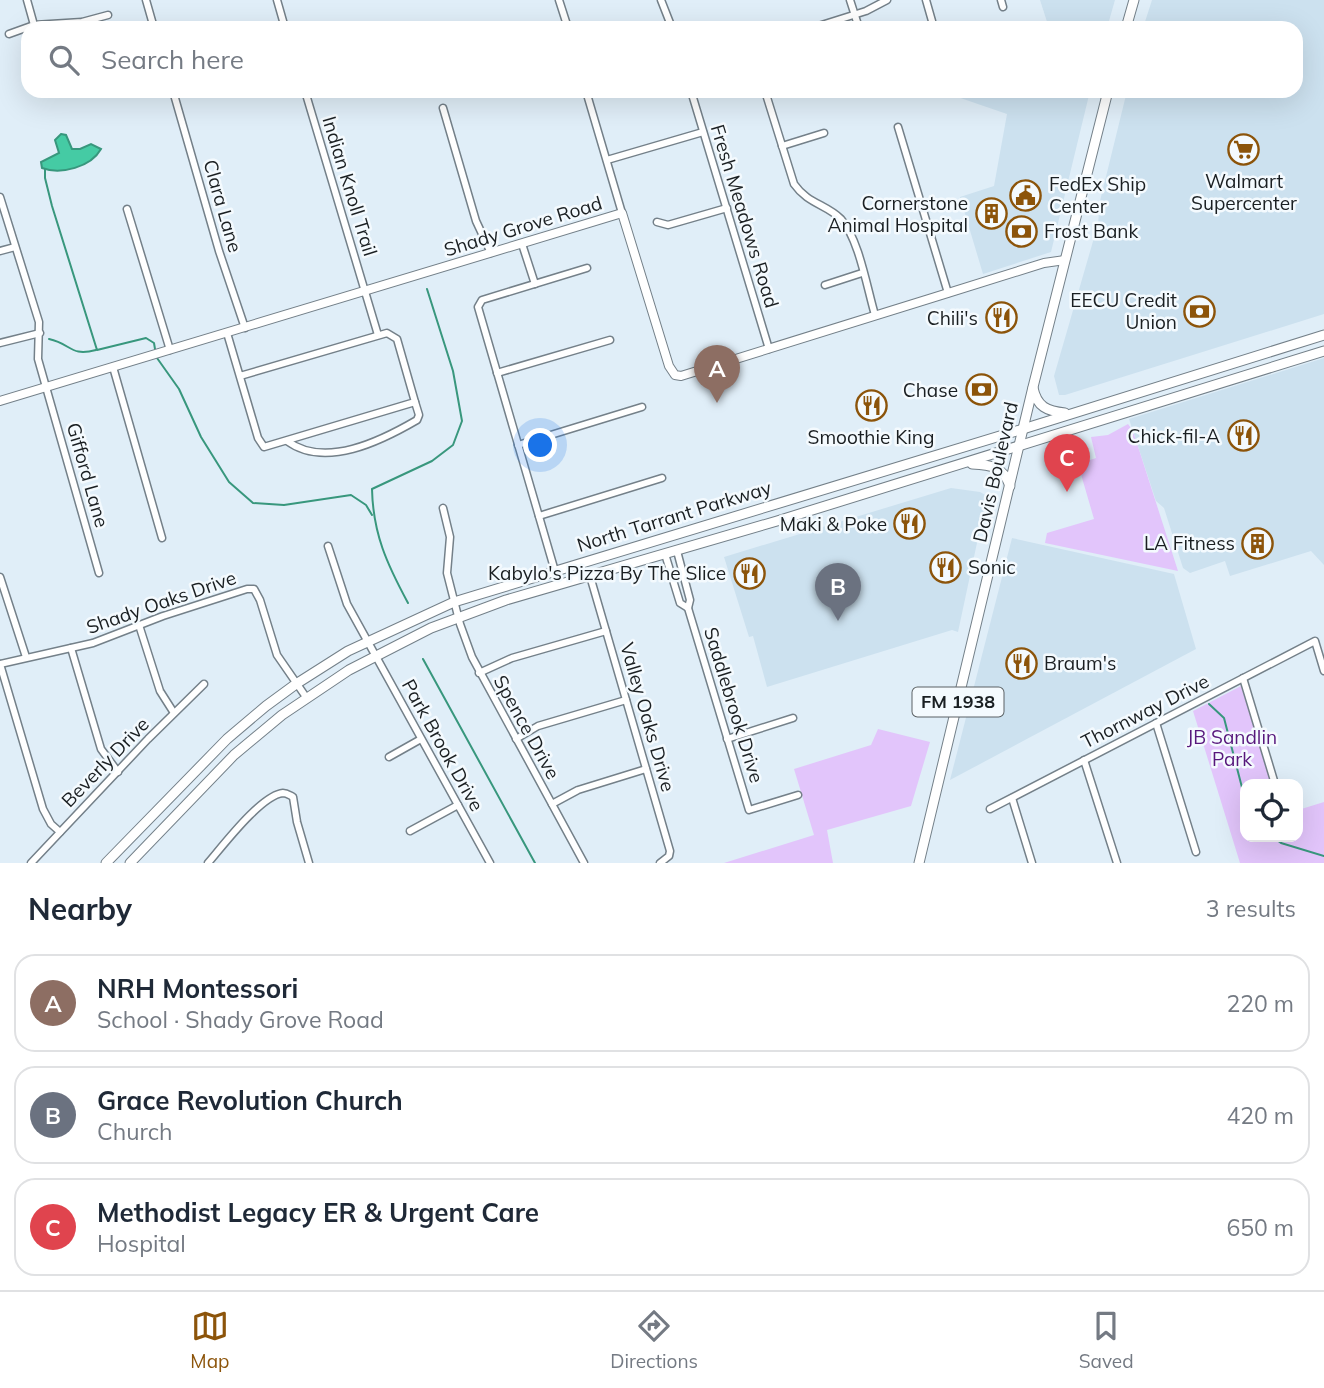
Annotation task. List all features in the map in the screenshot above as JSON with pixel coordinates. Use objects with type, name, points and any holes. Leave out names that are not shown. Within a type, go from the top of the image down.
[{"type":"main road","points":[[1128,21],[1134,0]]},
{"type":"main road","name":"Davis Boulevard","points":[[919,863],[1033,387],[1106,98]]},
{"type":"main road","name":"North Tarrant Parkway","points":[[106,863],[247,720],[296,684],[368,641],[454,601],[1324,335]]},
{"type":"main road","name":"North Tarrant Parkway","points":[[130,863],[234,755],[306,697],[376,655],[458,617],[559,584],[1019,448],[1324,351]]},
{"type":"main road","points":[[1263,354],[1267,368]]},
{"type":"main road","points":[[1033,387],[1037,403],[1048,411],[1070,414]]},
{"type":"main road","points":[[964,464],[993,465],[1002,471],[1010,486]]},
{"type":"main road","points":[[772,504],[777,521]]},
{"type":"main road","points":[[590,576],[590,570],[597,563],[639,545]]},
{"type":"street","points":[[27,0],[33,21]]},
{"type":"street","points":[[146,0],[152,21]]},
{"type":"street","points":[[277,0],[283,21]]},
{"type":"street","points":[[559,0],[566,21]]},
{"type":"street","points":[[661,0],[669,21]]},
{"type":"street","points":[[850,0],[857,21]]},
{"type":"street","points":[[835,21],[887,0]]},
{"type":"street","points":[[926,0],[932,21]]},
{"type":"street","points":[[86,21],[108,15]]},
{"type":"street","points":[[9,34],[21,30]]},
{"type":"street","name":"Clara Lane","points":[[175,98],[219,251],[246,328]]},
{"type":"street","name":"Indian Knoll Trail","points":[[307,98],[377,335]]},
{"type":"street","points":[[588,98],[622,213]]},
{"type":"street","name":"Fresh Meadows Road","points":[[693,98],[769,349]]},
{"type":"street","points":[[767,98],[789,173],[801,194],[834,213],[852,235],[875,315]]},
{"type":"street","points":[[443,108],[476,221],[491,253]]},
{"type":"street","points":[[898,127],[947,293]]},
{"type":"street","points":[[607,160],[703,132]]},
{"type":"street","points":[[782,146],[824,134]]},
{"type":"street","name":"Gifford Lane","points":[[0,197],[39,322],[38,359],[99,573]]},
{"type":"street","points":[[657,222],[668,225],[727,208]]},
{"type":"street","points":[[127,209],[170,350]]},
{"type":"street","name":"Shady Grove Road","points":[[0,401],[622,213],[669,366],[675,375],[688,375],[1044,263],[1065,260]]},
{"type":"street","points":[[522,244],[535,284]]},
{"type":"street","points":[[0,251],[15,247]]},
{"type":"street","points":[[559,584],[478,310],[479,303],[587,268]]},
{"type":"street","points":[[825,285],[862,273]]},
{"type":"street","points":[[0,343],[40,333]]},
{"type":"street","points":[[227,333],[259,443],[264,447],[415,402]]},
{"type":"street","points":[[240,376],[377,335],[387,333],[397,339],[419,415],[416,420],[386,436],[352,449],[328,454],[296,447],[287,441]]},
{"type":"street","points":[[497,373],[610,340]]},
{"type":"street","points":[[113,366],[162,538]]},
{"type":"street","points":[[518,445],[642,407]]},
{"type":"street","points":[[539,516],[662,478]]},
{"type":"street","name":"Spence Drive","points":[[443,508],[450,537],[447,573],[458,617],[480,673],[584,863]]},
{"type":"street","name":"Park Brook Drive","points":[[328,546],[347,604],[490,863]]},
{"type":"street","name":"Saddlebrook Drive","points":[[677,551],[691,600],[688,608],[749,810],[798,795]]},
{"type":"street","name":"Saddlebrook Drive","points":[[665,554],[680,603],[688,608]]},
{"type":"street","name":"Valley Oaks Drive","points":[[590,576],[670,851],[669,856],[660,863]]},
{"type":"street","points":[[0,577],[26,657]]},
{"type":"street","points":[[675,587],[686,584]]},
{"type":"street","name":"Shady Oaks Drive","points":[[0,664],[103,639],[247,589],[254,589],[277,655],[306,697]]},
{"type":"street","points":[[139,625],[160,691],[174,713]]},
{"type":"street","points":[[480,673],[499,662],[606,631]]},
{"type":"street","name":"Thornway Drive","points":[[990,809],[1315,640],[1324,671]]},
{"type":"street","points":[[71,648],[101,749],[118,772]]},
{"type":"street","points":[[0,664],[43,809],[51,824],[60,832]]},
{"type":"street","points":[[1242,678],[1273,779]]},
{"type":"street","name":"Beverly Drive","points":[[31,863],[204,684]]},
{"type":"street","points":[[516,739],[538,726],[626,700]]},
{"type":"street","points":[[727,739],[793,718]]},
{"type":"street","points":[[1156,723],[1196,852]]},
{"type":"street","points":[[389,757],[421,739]]},
{"type":"street","points":[[1084,760],[1117,863]]},
{"type":"street","points":[[552,804],[578,790],[646,769]]},
{"type":"street","points":[[208,863],[264,803],[282,793],[293,797],[309,863]]},
{"type":"street","points":[[1012,797],[1032,863]]},
{"type":"street","points":[[411,831],[458,805]]},
{"type":"shaded area","points":[[1040,0],[1115,0],[1109,21],[1047,21]]},
{"type":"shaded area","points":[[1152,0],[1324,0],[1324,314],[1059,395],[1054,376],[1098,224],[1100,201],[1125,98],[1303,98],[1303,21],[1145,21]]},
{"type":"shaded area","points":[[960,98],[1088,98],[1051,252],[983,274],[960,197],[994,186],[1007,114]]},
{"type":"shaded area","points":[[61,134],[66,135],[72,149],[91,144],[101,149],[90,161],[75,168],[58,171],[42,168],[41,162],[59,153],[55,140]]},
{"type":"shaded area","points":[[1324,358],[1324,565],[1311,551],[1230,576],[1225,561],[1190,573],[1183,568],[1164,508],[1156,501],[1129,419]]},
{"type":"shaded area","points":[[951,488],[980,492],[987,496],[958,632],[952,630],[767,687],[753,636],[749,637],[724,557]]},
{"type":"shaded area","points":[[1012,538],[1174,574],[1196,649],[950,780]]},
{"type":"green space","points":[[1128,424],[1133,431],[1178,571],[1045,543],[1047,533],[1094,519],[1078,464],[1096,458],[1091,437],[1108,435]]},
{"type":"green space","name":"JB Sandlin Park","points":[[1241,686],[1269,779],[1240,779],[1240,842],[1303,842],[1303,808],[1324,802],[1324,863],[1240,863],[1193,711]]},
{"type":"green space","points":[[878,729],[930,742],[911,806],[827,830],[833,863],[724,863],[814,835],[794,769],[871,745]]},
{"type":"waterway","points":[[45,169],[52,206],[97,350],[146,338],[154,343],[155,349]]},
{"type":"waterway","points":[[408,603],[382,548],[375,520],[372,489],[432,461],[453,445],[462,421],[453,371],[427,289]]},
{"type":"waterway","points":[[49,339],[76,351],[96,350]]},
{"type":"waterway","points":[[157,358],[179,389],[201,437],[229,482],[253,503],[284,505],[351,495],[366,505],[372,515]]},
{"type":"waterway","points":[[423,659],[535,863]]},
{"type":"waterway","points":[[1209,704],[1224,718],[1240,780]]},
{"type":"waterway","points":[[1280,842],[1324,856]]},
{"type":"place","name":"Walmart Supercenter","points":[[1244,150]]},
{"type":"place","name":"FedEx Ship Center","points":[[1026,195]]},
{"type":"place","name":"Cornerstone Animal Hospital","points":[[991,214]]},
{"type":"place","name":"Frost Bank","points":[[1021,231]]},
{"type":"place","name":"EECU Credit Union","points":[[1200,311]]},
{"type":"place","name":"Chili's","points":[[1001,318]]},
{"type":"place","name":"Chase","points":[[981,390]]},
{"type":"place","name":"NRH Montessori","points":[[717,403]]},
{"type":"place","name":"Smoothie King","points":[[871,406]]},
{"type":"place","name":"Chick-fil-A","points":[[1243,436]]},
{"type":"place","name":"Methodist Legacy ER & Urgent Care","points":[[1067,492]]},
{"type":"place","name":"Maki & Poke","points":[[910,524]]},
{"type":"place","name":"LA Fitness","points":[[1258,543]]},
{"type":"place","name":"Sonic","points":[[945,567]]},
{"type":"place","name":"Kabylo's Pizza By The Slice","points":[[749,573]]},
{"type":"place","name":"Grace Revolution Church","points":[[838,621]]},
{"type":"place","name":"Braum's","points":[[1021,663]]}]
